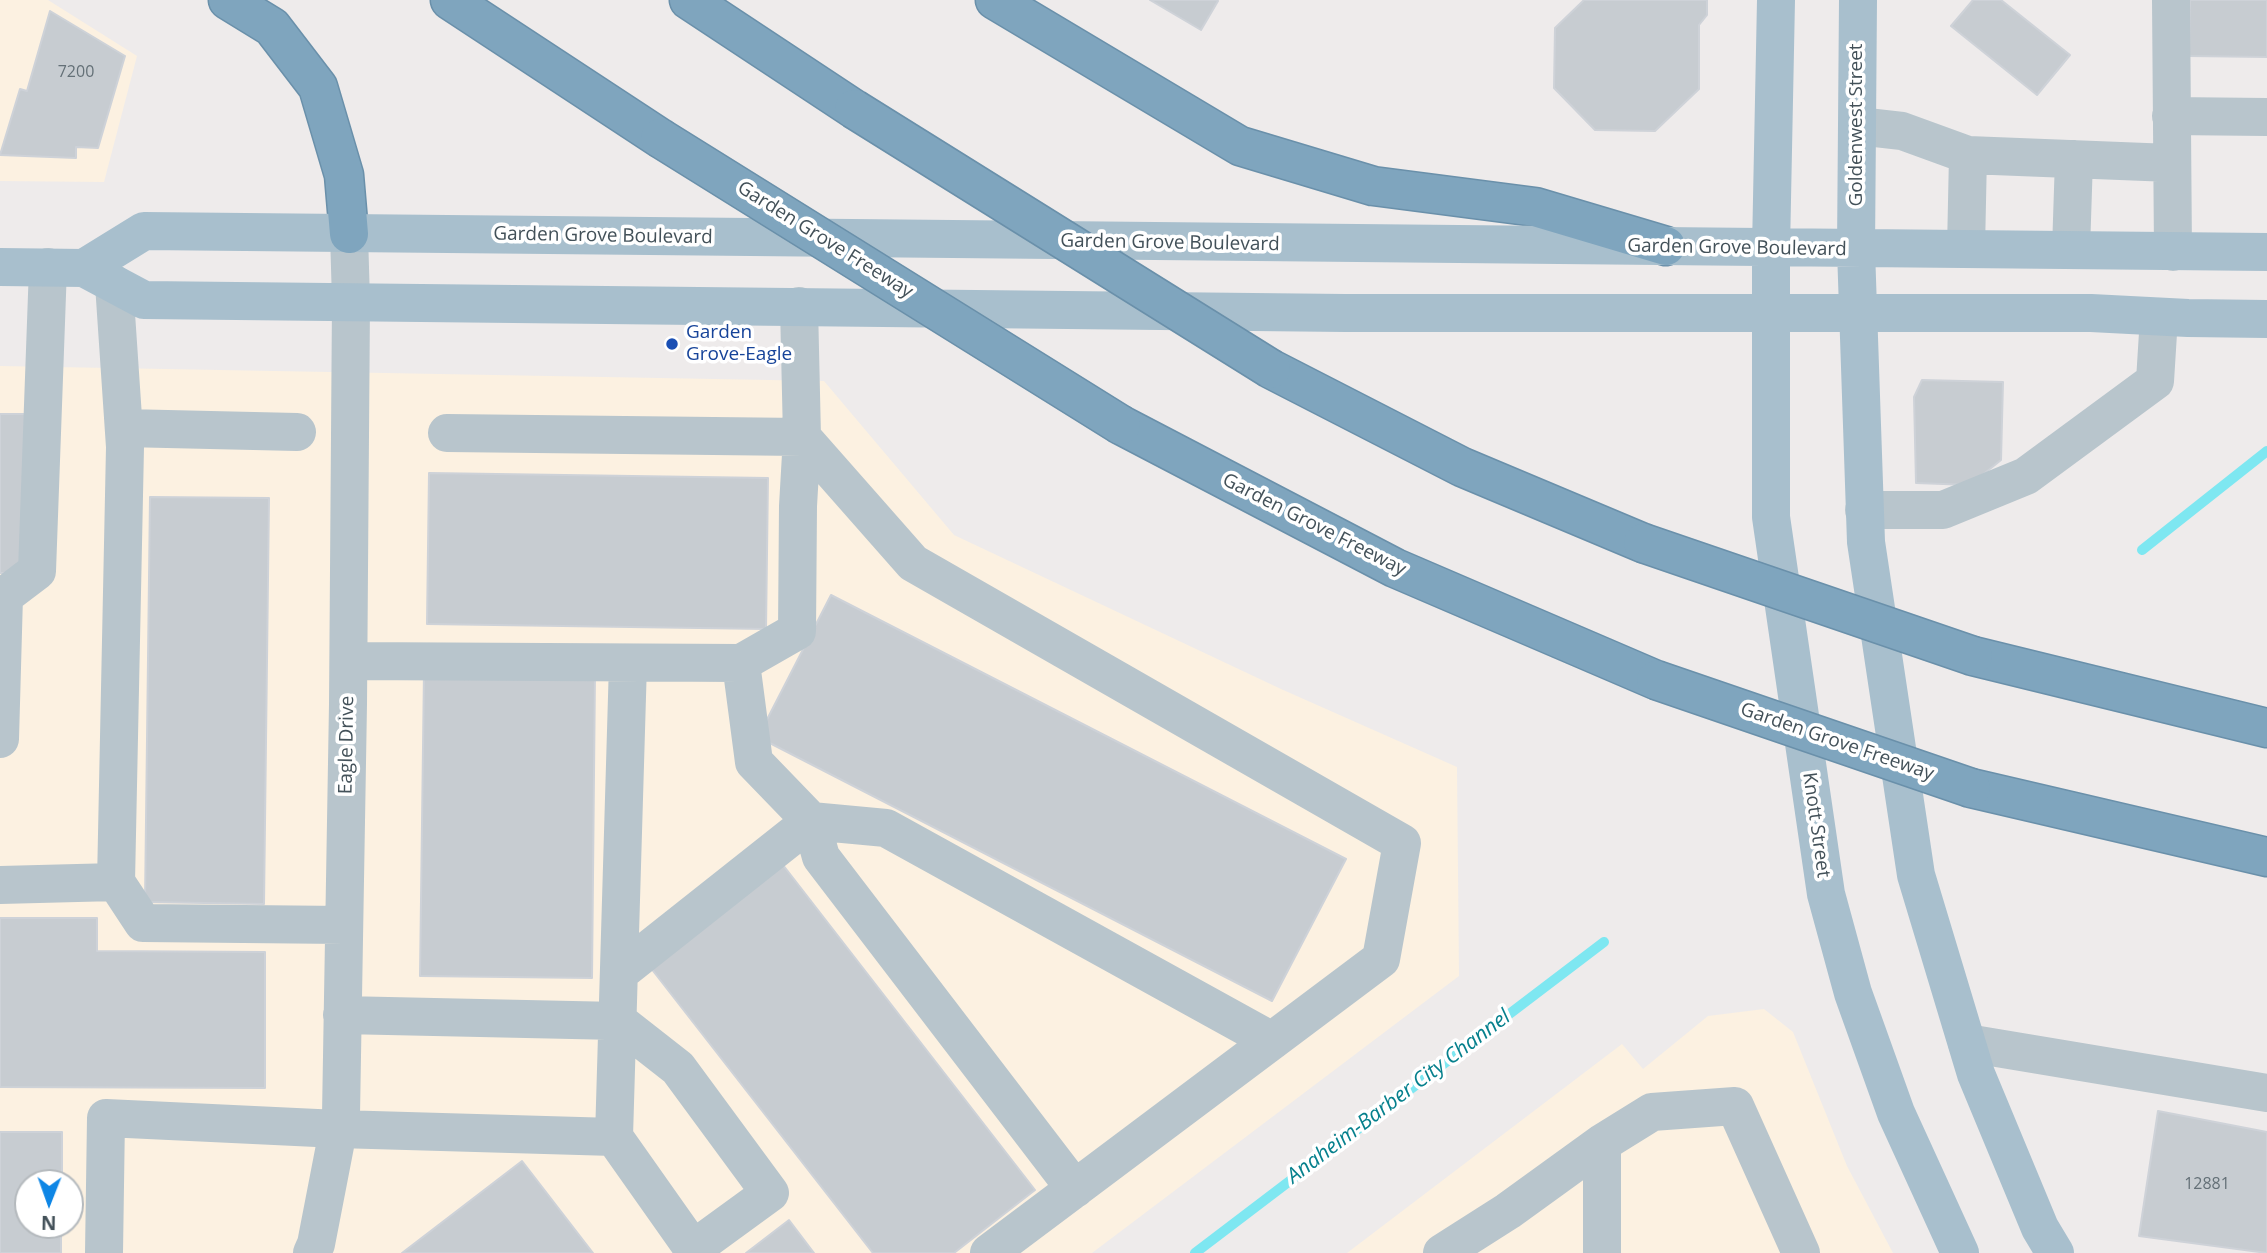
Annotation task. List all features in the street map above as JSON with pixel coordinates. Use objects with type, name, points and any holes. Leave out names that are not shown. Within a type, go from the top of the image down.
[{"type":"highway","points":[[228,0],[272,27],[318,87],[344,175],[349,234]]},
{"type":"highway","name":"Garden Grove Freeway","points":[[450,0],[660,138],[1121,425],[1395,568],[1656,680],[1971,788],[2267,858]]},
{"type":"highway","points":[[689,0],[854,109],[1272,369],[1462,467],[1643,543],[1973,656],[2267,728]]},
{"type":"highway","points":[[995,0],[1240,146],[1373,186],[1535,206],[1666,246]]},
{"type":"main road","points":[[1771,249],[1776,0]]},
{"type":"main road","name":"Goldenwest Street","points":[[1856,250],[1858,0]]},
{"type":"main road","name":"Garden Grove Boulevard","points":[[82,273],[144,231],[2267,253]]},
{"type":"main road","name":"Knott Street","points":[[1771,249],[1771,517],[1826,894],[1853,993],[1896,1113],[1960,1253]]},
{"type":"main road","points":[[1856,250],[1866,542],[1916,876],[1976,1074],[2035,1215],[2055,1253]]},
{"type":"main road","points":[[0,267],[82,273],[144,300],[1345,313],[2091,313],[2267,319]]},
{"type":"street","points":[[2171,0],[2173,252]]},
{"type":"street","points":[[2171,116],[2267,117]]},
{"type":"street","points":[[1857,126],[1902,131],[1968,155],[2171,163]]},
{"type":"street","points":[[1966,249],[1968,155]]},
{"type":"street","points":[[2071,250],[2074,159]]},
{"type":"street","name":"Eagle Drive","points":[[312,1253],[341,1115],[349,661],[349,234]]},
{"type":"street","points":[[82,273],[124,428],[116,882],[143,923],[344,925]]},
{"type":"street","points":[[0,739],[4,596],[37,571],[82,273]]},
{"type":"street","points":[[349,661],[741,663],[797,631],[798,506],[802,437],[799,306]]},
{"type":"street","points":[[1864,510],[1943,510],[2026,476],[2155,381],[2160,317]]},
{"type":"street","points":[[124,428],[297,432]]},
{"type":"street","points":[[447,433],[802,437],[913,563],[1402,843],[1381,959],[989,1253]]},
{"type":"street","points":[[342,1015],[618,1021],[678,1068],[770,1193],[693,1249],[614,1137],[618,1021],[628,663]]},
{"type":"street","points":[[741,663],[754,762],[811,821],[821,857],[1074,1189]]},
{"type":"street","points":[[619,973],[811,821],[886,828],[1272,1041]]},
{"type":"street","points":[[0,885],[116,882]]},
{"type":"street","points":[[1967,1043],[2267,1093]]},
{"type":"street","points":[[1442,1253],[1602,1143],[1652,1112],[1735,1106],[1801,1253]]},
{"type":"street","points":[[104,1253],[106,1118],[338,1129],[614,1137]]},
{"type":"street","points":[[1602,1143],[1602,1253]]},
{"type":"shaded area","points":[[0,0],[48,0],[137,56],[104,182],[0,181]]},
{"type":"shaded area","points":[[0,366],[824,381],[954,535],[1281,689],[1457,767],[1459,976],[1092,1253],[0,1253]]},
{"type":"shaded area","points":[[1764,1009],[1793,1032],[1847,1166],[1893,1253],[1347,1253],[1622,1044],[1643,1069],[1708,1016]]},
{"type":"building","points":[[1150,0],[1217,0],[1218,1],[1201,30]]},
{"type":"building","points":[[1584,0],[1707,0],[1707,15],[1699,25],[1699,89],[1655,131],[1595,130],[1554,88],[1555,28]]},
{"type":"building","points":[[1973,0],[2001,0],[2070,55],[2037,95],[1951,26]]},
{"type":"building","points":[[2190,0],[2267,0],[2267,57],[2189,56]]},
{"type":"building","points":[[50,11],[125,56],[98,148],[76,147],[76,158],[0,155],[20,89],[27,91]]},
{"type":"building","points":[[1922,380],[2003,382],[2001,460],[1970,485],[1916,483],[1914,397]]},
{"type":"building","points":[[0,414],[29,414],[29,573],[0,573]]},
{"type":"building","points":[[429,473],[768,478],[766,629],[427,624]]},
{"type":"building","points":[[150,497],[269,498],[264,904],[145,902]]},
{"type":"building","points":[[831,595],[1346,859],[1272,1001],[758,737]]},
{"type":"building","points":[[424,671],[595,672],[592,978],[420,976]]},
{"type":"building","points":[[783,865],[1035,1190],[954,1253],[873,1253],[650,967]]},
{"type":"building","points":[[0,918],[97,918],[97,951],[265,952],[265,1088],[0,1087]]},
{"type":"building","points":[[2158,1111],[2267,1132],[2267,1253],[2139,1236]]},
{"type":"building","points":[[0,1132],[62,1132],[62,1169],[14,1169],[14,1239],[61,1239],[61,1253],[0,1253]]},
{"type":"building","points":[[522,1161],[593,1253],[402,1253]]},
{"type":"building","points":[[789,1220],[814,1253],[746,1253]]},
{"type":"waterway","points":[[2142,550],[2267,451]]},
{"type":"waterway","name":"Anaheim-Barber City Channel","points":[[1195,1253],[1604,942]]},
{"type":"place","name":"Garden Grove-Eagle","points":[[672,344]]}]
